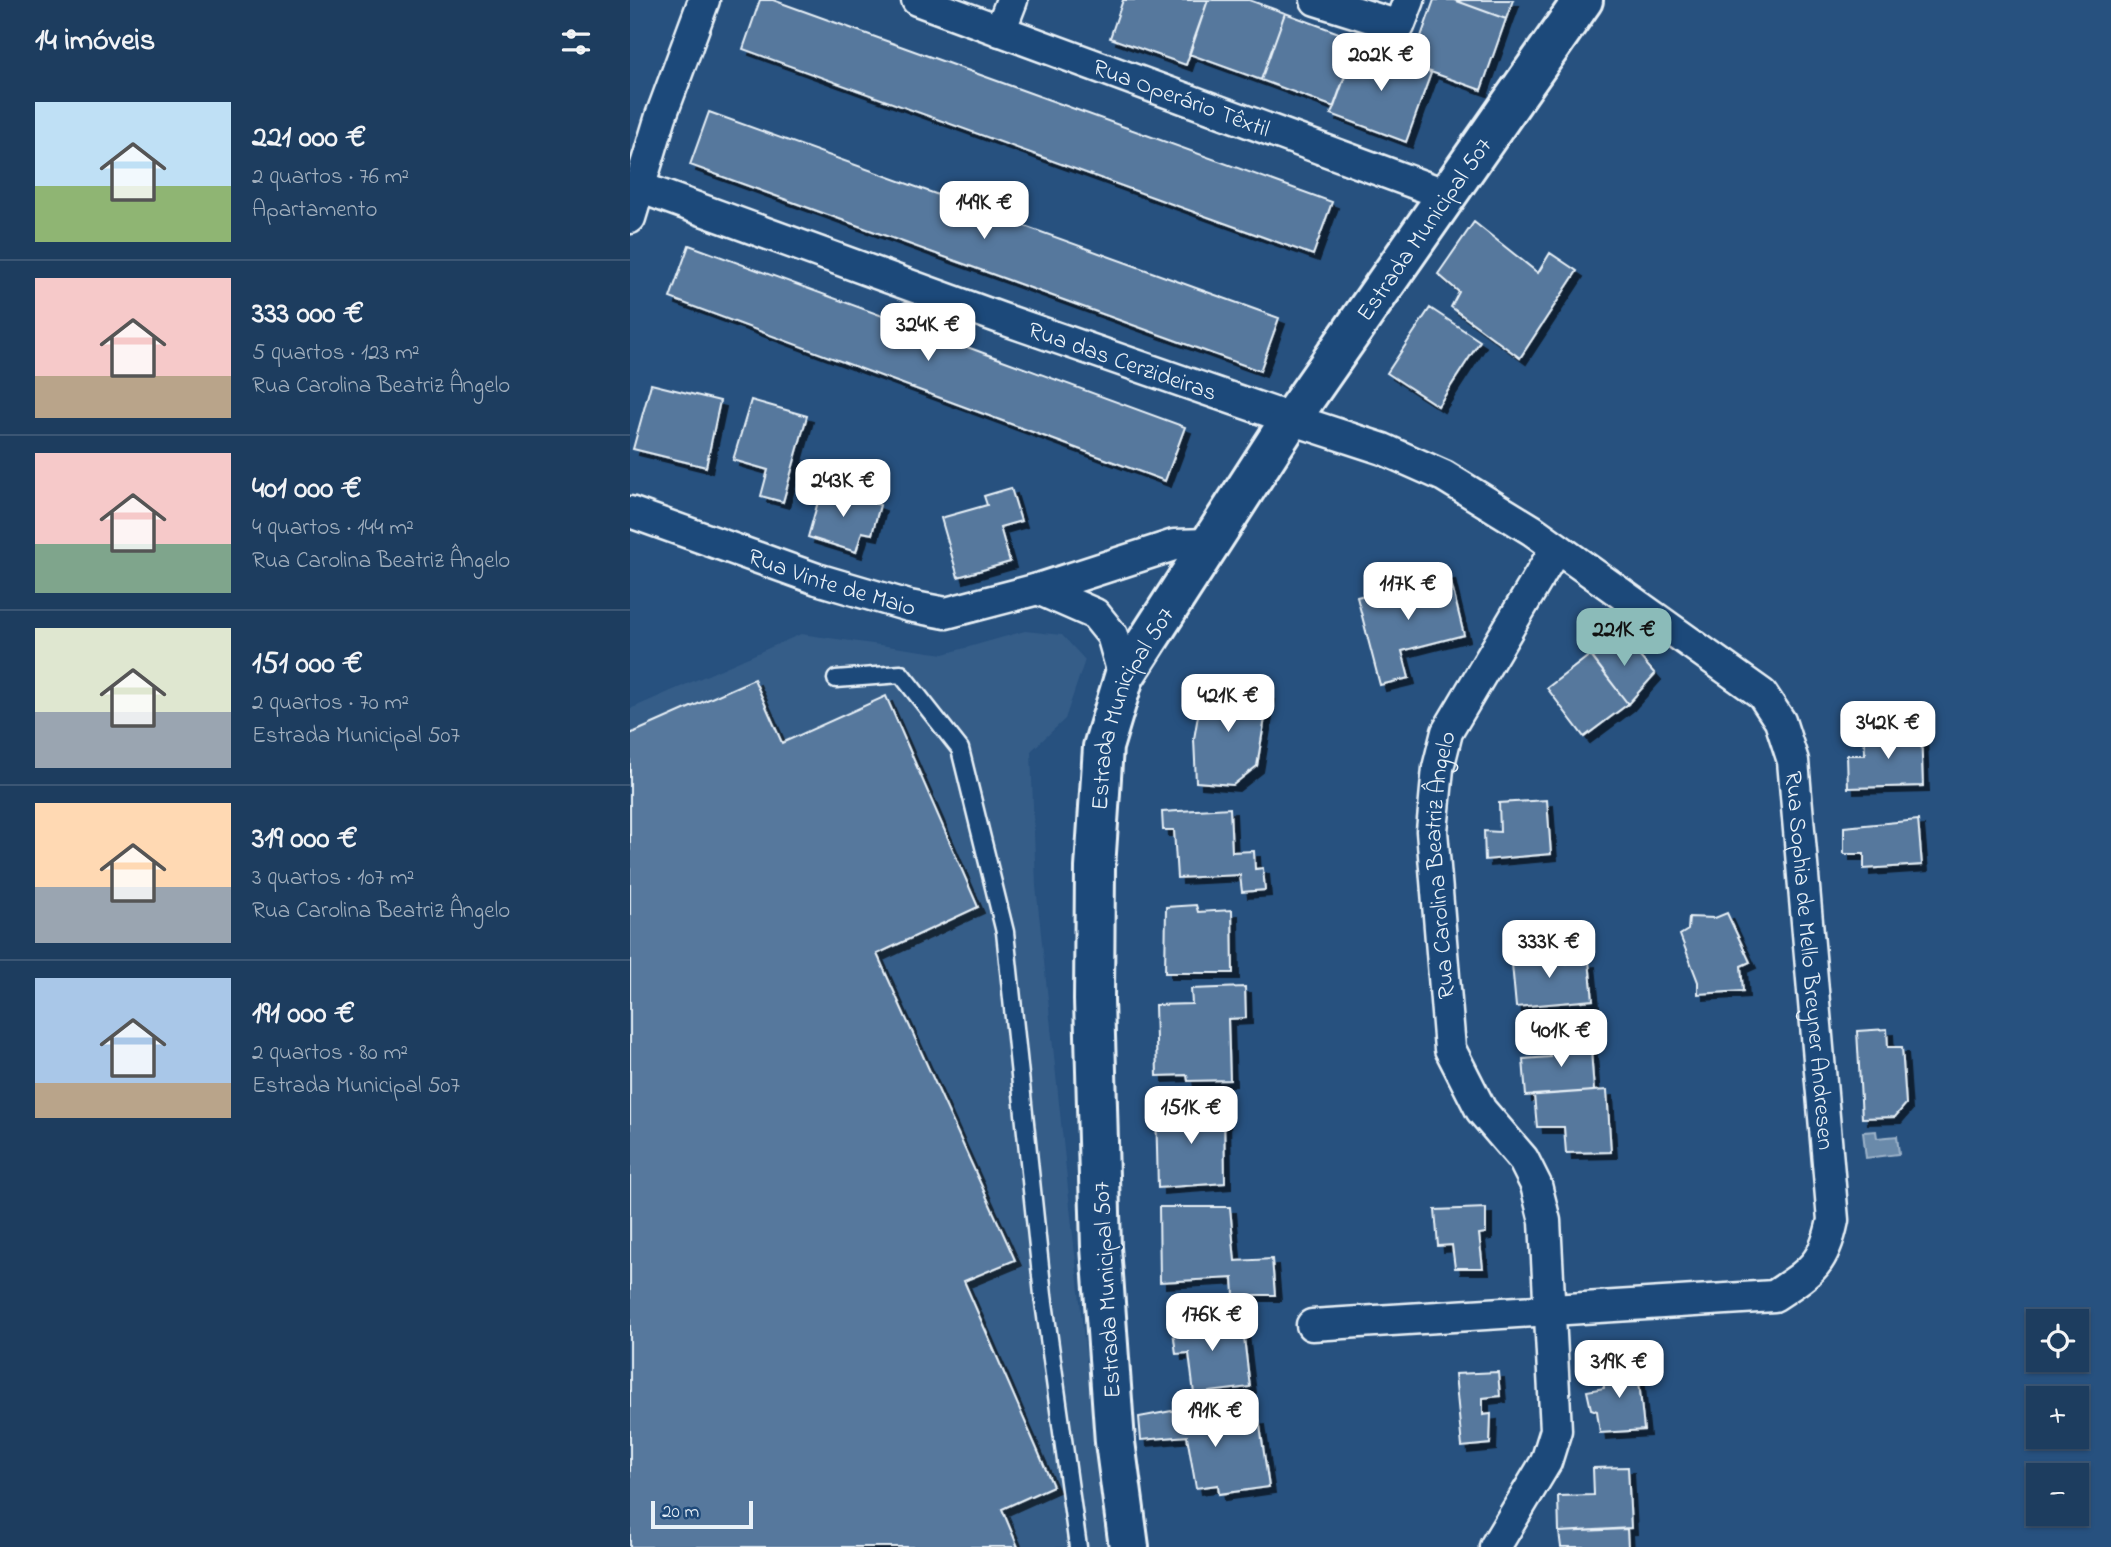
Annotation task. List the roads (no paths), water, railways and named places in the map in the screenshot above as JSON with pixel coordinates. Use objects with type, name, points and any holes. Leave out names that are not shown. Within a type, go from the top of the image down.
[{"type":"street","points":[[630,218],[661,116],[704,0]]},
{"type":"street","name":"Rua Operário Têxtil","points":[[917,0],[1447,195]]},
{"type":"street","points":[[1000,30],[1012,0]]},
{"type":"street","points":[[1316,0],[1399,26],[1409,0]]},
{"type":"street","name":"Estrada Municipal 507","points":[[1129,1547],[1115,1442],[1102,1261],[1094,1000],[1095,868],[1102,747],[1124,677],[1291,419],[1583,0]]},
{"type":"street","name":"Rua das Cerzideiras","points":[[639,187],[1000,318],[1291,419]]},
{"type":"street","name":"Rua Sophia de Mello Breyner Andresen","points":[[1291,419],[1383,449],[1444,476],[1556,548],[1762,694],[1780,721],[1793,761],[1833,1220],[1828,1242],[1811,1271],[1774,1296],[1312,1325]]},
{"type":"street","name":"Rua Vinte de Maio","points":[[630,512],[817,579],[909,606],[946,613],[1038,589],[1174,545],[1210,544]]},
{"type":"street","name":"Rua Carolina Beatriz Ângelo","points":[[1495,1547],[1546,1462],[1556,1430],[1545,1221],[1536,1185],[1523,1159],[1481,1111],[1450,1049],[1432,831],[1438,768],[1447,732],[1556,548]]},
{"type":"street","points":[[1038,589],[1095,614],[1112,635],[1124,677]]},
{"type":"lane","points":[[836,679],[901,674],[960,749],[1005,932],[1043,1295],[1078,1547]]}]
